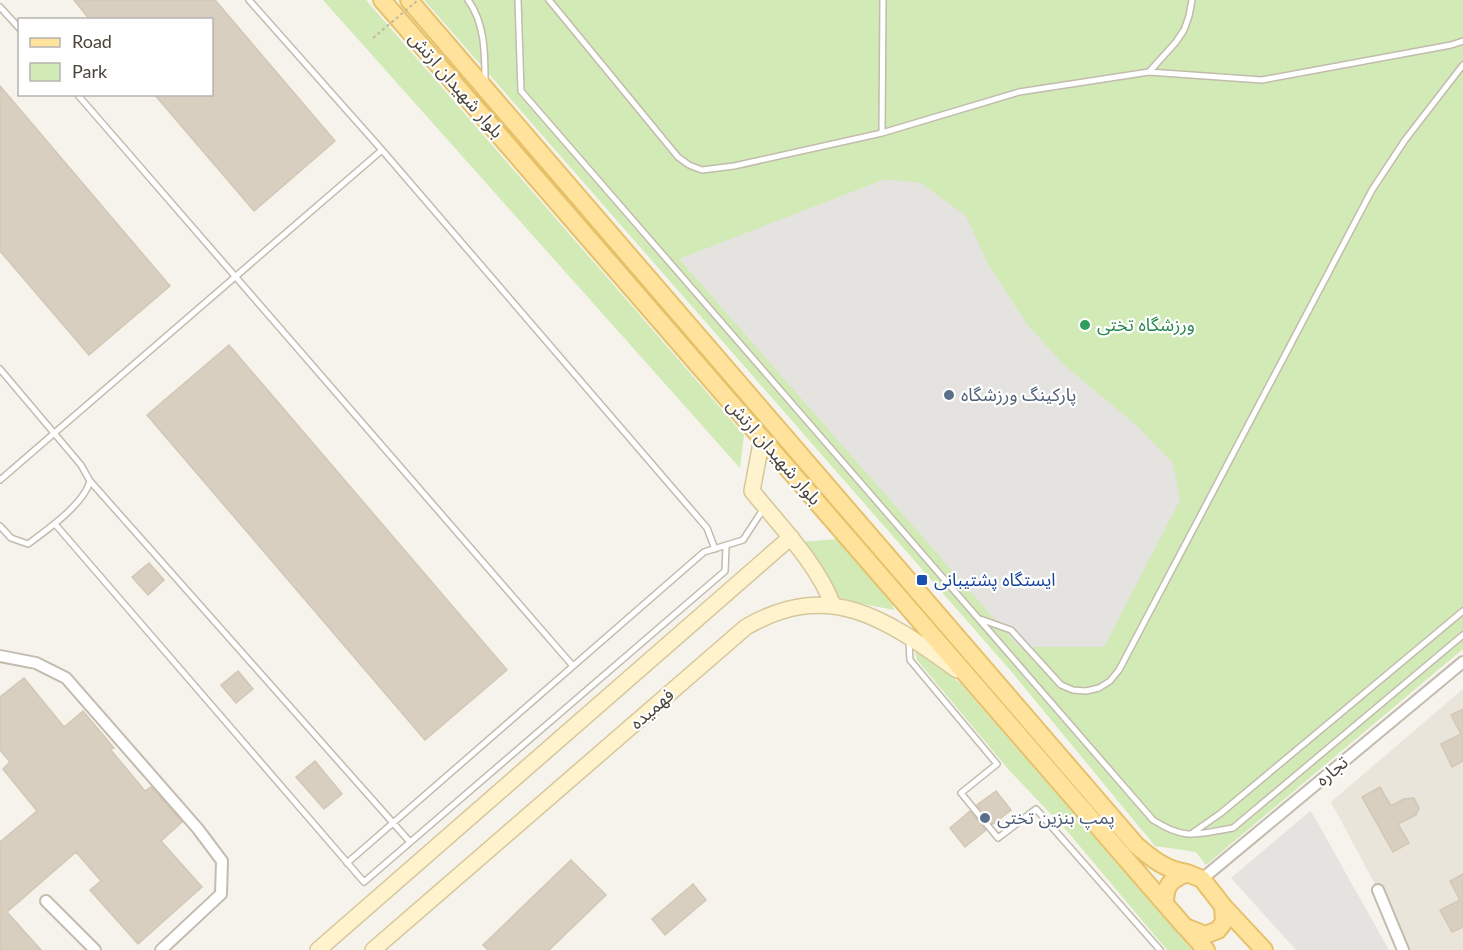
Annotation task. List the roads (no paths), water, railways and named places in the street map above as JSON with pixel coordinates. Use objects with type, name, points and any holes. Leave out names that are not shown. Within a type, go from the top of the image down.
[{"type":"main road","name":"بلوار شهیدان ارتش","points":[[382,0],[1165,904]]},
{"type":"main road","name":"بلوار شهیدان ارتش","points":[[409,0],[1136,845],[1153,860],[1174,871],[1195,876]]},
{"type":"main road","points":[[762,438],[752,491],[791,537],[827,590],[833,605]]},
{"type":"main road","points":[[318,950],[791,537]]},
{"type":"main road","name":"فهمیده","points":[[373,950],[746,627],[777,612],[808,605],[833,605],[874,617],[909,635],[967,676]]},
{"type":"main road","points":[[1206,950],[1165,904],[1167,885],[1174,878],[1195,876],[1264,950]]},
{"type":"main road","points":[[1185,927],[1205,935],[1218,930],[1224,922],[1223,906]]},
{"type":"street","points":[[0,656],[36,663],[66,678],[198,829],[222,861],[221,894],[160,950]]},
{"type":"street","name":"تجاره","points":[[1195,876],[1463,662]]},
{"type":"street","points":[[1378,890],[1403,950]]},
{"type":"street","points":[[46,901],[94,950]]},
{"type":"lane","points":[[249,0],[382,150],[707,528],[715,549]]},
{"type":"lane","points":[[468,0],[473,7],[484,41],[486,89]]},
{"type":"lane","points":[[518,0],[521,91],[1153,820],[1170,831],[1190,835],[1233,828],[1463,635]]},
{"type":"lane","points":[[549,0],[678,157],[702,170],[882,134],[1020,92],[1149,72],[1262,80],[1463,41]]},
{"type":"lane","points":[[882,134],[883,0]]},
{"type":"lane","points":[[1149,72],[1180,36],[1189,16],[1191,0]]},
{"type":"lane","points":[[0,7],[18,27]]},
{"type":"lane","points":[[979,619],[1011,630],[1061,685],[1073,690],[1086,691],[1099,688],[1110,681],[1119,670],[1372,190],[1405,140],[1463,65]]},
{"type":"lane","points":[[79,96],[573,666]]},
{"type":"lane","points":[[0,480],[382,150]]},
{"type":"lane","points":[[0,369],[81,465],[90,481],[410,842]]},
{"type":"lane","points":[[0,526],[11,538],[28,544],[55,524],[88,491],[90,481]]},
{"type":"lane","points":[[347,863],[704,552],[743,540],[765,507]]},
{"type":"lane","points":[[55,524],[364,882],[725,571],[726,546]]},
{"type":"lane","points":[[1190,835],[1221,813],[1463,611]]},
{"type":"lane","points":[[909,635],[910,660],[997,764],[961,793],[998,838],[1036,809],[1160,950]]},
{"type":"place","name":"ورزشگاه تختی","points":[[1085,325]]},
{"type":"place","name":"پارکینگ ورزشگاه","points":[[949,395]]},
{"type":"place","name":"ایستگاه پشتیبانی","points":[[922,580]]},
{"type":"place","name":"پمپ بنزین تختی","points":[[985,818]]}]
